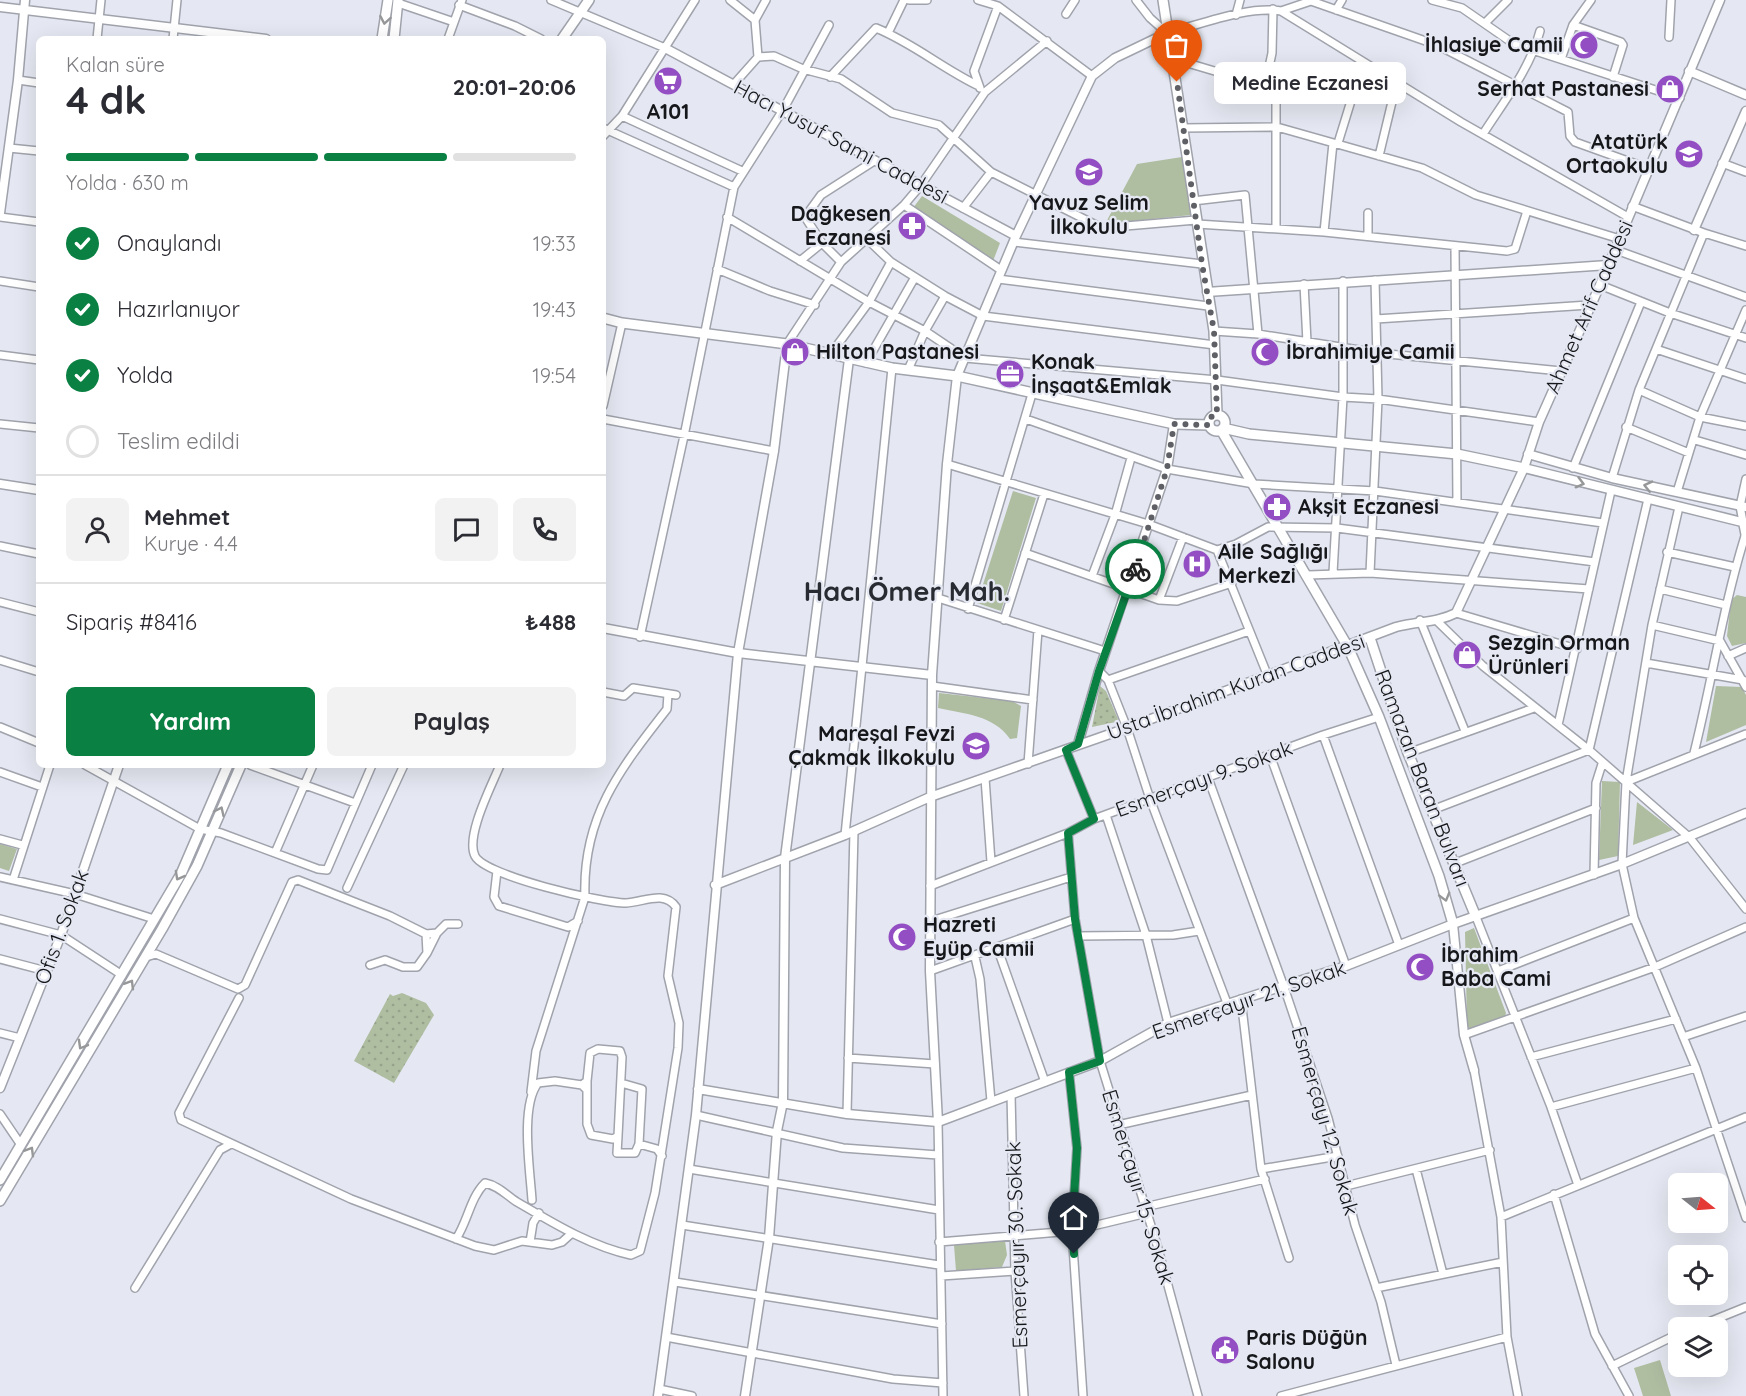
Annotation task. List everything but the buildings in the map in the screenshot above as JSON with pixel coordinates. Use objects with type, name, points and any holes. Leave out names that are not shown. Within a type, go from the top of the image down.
[{"type":"main road","points":[[564,36],[589,0]]},
{"type":"main road","points":[[1163,0],[1167,33],[1174,59],[1208,306],[1214,331],[1217,414]]},
{"type":"main road","points":[[383,36],[395,1]]},
{"type":"main road","points":[[394,36],[395,1]]},
{"type":"main road","points":[[606,319],[622,323],[787,344],[892,368],[957,376],[1174,424],[1209,425],[1214,430],[1222,429],[1377,448],[1457,454],[1524,468]]},
{"type":"main road","points":[[1209,425],[1211,417],[1217,414],[1224,417],[1222,429]]},
{"type":"main road","name":"Ramazan Baran Bulvarı","points":[[1222,429],[1348,646],[1379,717],[1439,876],[1453,924]]},
{"type":"main road","name":"Ramazan Baran Bulvarı","points":[[1370,638],[1408,753],[1476,917]]},
{"type":"main road","points":[[0,1201],[146,957],[197,866],[205,831],[227,768]]},
{"type":"main road","points":[[0,1180],[181,874],[239,768]]},
{"type":"street","points":[[97,36],[101,0]]},
{"type":"street","points":[[174,36],[177,0]]},
{"type":"street","points":[[551,0],[665,48]]},
{"type":"street","points":[[694,0],[622,116],[606,129],[734,188]]},
{"type":"street","points":[[730,0],[755,20]]},
{"type":"street","points":[[758,57],[755,20],[766,0]]},
{"type":"street","points":[[888,33],[904,0]]},
{"type":"street","points":[[909,0],[927,0]]},
{"type":"street","points":[[978,0],[996,3],[1092,76]]},
{"type":"street","points":[[1066,14],[1075,0]]},
{"type":"street","points":[[1136,0],[1150,18],[1167,33]]},
{"type":"street","points":[[1236,15],[1240,0]]},
{"type":"street","points":[[1336,10],[1342,0]]},
{"type":"street","points":[[1432,0],[1458,3],[1514,44],[1680,98]]},
{"type":"street","points":[[1485,23],[1508,0]]},
{"type":"street","points":[[1561,59],[1573,25],[1591,0]]},
{"type":"street","points":[[1669,37],[1671,0]]},
{"type":"street","name":"Ahmet Arif Caddesi","points":[[1456,613],[1488,547],[1503,508],[1524,468],[1539,422],[1589,305],[1616,250],[1632,206],[1650,169],[1720,0]]},
{"type":"street","points":[[395,1],[454,22]]},
{"type":"street","points":[[943,1396],[938,1122],[930,971],[930,797],[932,675],[947,464],[957,376],[999,274],[1092,76],[1115,58],[1167,33],[1236,15],[1273,9],[1281,10],[1311,1],[1437,45],[1469,59],[1570,114],[1570,136],[1575,142],[1650,169]]},
{"type":"street","points":[[449,36],[461,3],[535,36]]},
{"type":"street","points":[[982,89],[974,71],[996,3]]},
{"type":"street","points":[[0,213],[18,80],[24,5]]},
{"type":"street","points":[[0,8],[24,5],[99,19],[229,36]]},
{"type":"street","points":[[1264,86],[1272,53],[1273,9]]},
{"type":"street","points":[[1281,10],[1483,134],[1628,217]]},
{"type":"street","points":[[640,637],[684,436],[734,188],[742,171],[783,110],[803,69],[829,25]]},
{"type":"street","points":[[1573,25],[1621,42],[1623,45],[1613,77]]},
{"type":"street","points":[[830,77],[876,28],[906,40],[946,70],[982,89]]},
{"type":"street","points":[[1483,134],[1515,86],[1535,49],[1540,31]]},
{"type":"street","points":[[692,1396],[658,1392],[675,1282],[696,1115],[715,885],[738,653],[774,451],[787,344],[842,262],[904,205],[921,185],[982,89],[1047,41]]},
{"type":"street","name":"Hacı Yusuf Sami Caddesi","points":[[665,48],[921,185],[1015,239]]},
{"type":"street","points":[[734,84],[758,57],[774,56],[803,69],[841,79],[892,113],[939,125],[991,172],[1102,228],[1196,222],[1368,236],[1507,251],[1515,249],[1527,211]]},
{"type":"street","points":[[1174,59],[1264,86],[1317,96]]},
{"type":"street","points":[[1324,232],[1335,143],[1363,62]]},
{"type":"street","points":[[1689,71],[1746,95]]},
{"type":"street","points":[[18,80],[36,83]]},
{"type":"street","points":[[1380,156],[1396,81]]},
{"type":"street","points":[[1276,87],[1276,228]]},
{"type":"street","points":[[1694,230],[1746,111]]},
{"type":"street","points":[[622,116],[742,171]]},
{"type":"street","points":[[1183,128],[1277,127],[1422,168],[1476,195],[1620,239]]},
{"type":"street","points":[[9,148],[36,151]]},
{"type":"street","points":[[842,262],[822,243],[805,217],[821,195],[874,161]]},
{"type":"street","points":[[1722,163],[1746,172]]},
{"type":"street","points":[[963,208],[991,172]]},
{"type":"street","points":[[1193,201],[1245,195],[1258,334]]},
{"type":"street","points":[[904,205],[999,274],[1208,306]]},
{"type":"street","points":[[1632,206],[1694,230],[1746,246]]},
{"type":"street","points":[[1368,213],[1368,236]]},
{"type":"street","points":[[0,217],[36,222]]},
{"type":"street","points":[[727,217],[869,302],[925,331],[965,358],[1217,380],[1343,397],[1378,399],[1539,422]]},
{"type":"street","points":[[1612,478],[1639,390],[1684,276],[1704,233]]},
{"type":"street","points":[[867,239],[891,262],[945,296],[983,316],[1215,345]]},
{"type":"street","points":[[1015,239],[1202,264]]},
{"type":"street","points":[[800,261],[822,243]]},
{"type":"street","points":[[1455,246],[1457,502]]},
{"type":"street","points":[[1616,250],[1746,297]]},
{"type":"street","points":[[830,355],[869,302],[891,262]]},
{"type":"street","points":[[1207,292],[1608,265]]},
{"type":"street","points":[[717,269],[770,291],[815,305]]},
{"type":"street","points":[[866,363],[915,277]]},
{"type":"street","points":[[1370,573],[1374,533],[1378,399],[1375,280]]},
{"type":"street","points":[[0,281],[36,287]]},
{"type":"street","points":[[1333,573],[1343,397],[1341,348],[1344,281]]},
{"type":"street","points":[[1304,284],[1306,342]]},
{"type":"street","points":[[1600,285],[1670,313],[1746,338]]},
{"type":"street","points":[[908,370],[925,331],[945,296]]},
{"type":"street","points":[[1573,468],[1641,302]]},
{"type":"street","points":[[1376,319],[1589,305]]},
{"type":"street","points":[[1677,492],[1695,440],[1700,417],[1746,310]]},
{"type":"street","points":[[606,393],[622,323]]},
{"type":"street","points":[[1214,331],[1258,334],[1378,353],[1456,358],[1561,371]]},
{"type":"street","points":[[1656,349],[1746,379]]},
{"type":"street","points":[[0,355],[36,360]]},
{"type":"street","points":[[745,1396],[769,1238],[777,1131],[783,1102],[785,858],[849,359]]},
{"type":"street","points":[[844,835],[892,368]]},
{"type":"street","points":[[1639,390],[1700,417],[1746,426]]},
{"type":"street","points":[[968,609],[1032,394]]},
{"type":"street","points":[[1026,419],[1167,469],[1254,484],[1338,491],[1375,491],[1603,523]]},
{"type":"street","points":[[606,420],[774,451]]},
{"type":"street","points":[[0,424],[36,428]]},
{"type":"street","points":[[1078,744],[1105,651],[1129,587],[1167,469],[1174,424]]},
{"type":"street","points":[[1626,427],[1689,453]]},
{"type":"street","points":[[1695,440],[1746,455]]},
{"type":"street","points":[[1528,454],[1612,478],[1743,506]]},
{"type":"street","points":[[1092,576],[1115,515],[1131,458]]},
{"type":"street","points":[[947,464],[1148,524],[1217,550],[1236,544],[1268,527],[1279,526],[1337,528],[1595,562]]},
{"type":"street","points":[[1524,468],[1744,522]]},
{"type":"street","points":[[1694,753],[1713,676],[1735,567],[1746,537],[1743,506],[1746,479]]},
{"type":"street","points":[[0,484],[36,490]]},
{"type":"street","points":[[1558,725],[1577,649],[1611,490]]},
{"type":"street","points":[[1004,620],[1044,494]]},
{"type":"street","points":[[1589,750],[1648,499]]},
{"type":"street","points":[[1679,507],[1652,625],[1626,782],[1622,864],[1634,918],[1696,1068],[1746,1218]]},
{"type":"street","points":[[1159,600],[1183,537]]},
{"type":"street","points":[[0,546],[36,553]]},
{"type":"street","points":[[1217,550],[1267,674]]},
{"type":"street","points":[[1667,552],[1735,567]]},
{"type":"street","points":[[1025,553],[1129,587],[1159,600],[1177,601],[1232,583]]},
{"type":"street","points":[[1308,575],[1370,573],[1589,589]]},
{"type":"street","points":[[1660,589],[1726,605]]},
{"type":"street","points":[[938,598],[1105,651]]},
{"type":"street","points":[[0,602],[36,611]]},
{"type":"street","points":[[1577,649],[1456,613],[1438,622],[1483,666],[1589,750],[1602,764],[1690,838],[1746,909]]},
{"type":"street","points":[[1420,620],[1465,731]]},
{"type":"street","name":"Usta İbrahim Kuran Caddesi","points":[[715,885],[854,831],[930,797],[1127,728],[1267,674],[1420,620],[1438,622]]},
{"type":"street","points":[[1652,625],[1720,641],[1744,684]]},
{"type":"street","points":[[606,629],[640,637],[738,653],[932,675]]},
{"type":"street","points":[[1028,764],[1038,630]]},
{"type":"street","points":[[1108,680],[1249,631]]},
{"type":"street","points":[[1728,656],[1746,648]]},
{"type":"street","points":[[0,660],[36,671]]},
{"type":"street","points":[[1646,663],[1744,684]]},
{"type":"street","points":[[1099,671],[1108,680],[1127,728],[1150,799],[1227,1002]]},
{"type":"street","points":[[932,686],[1033,700]]},
{"type":"street","points":[[530,1242],[537,1212],[532,1200],[528,1124],[531,1092],[535,1081],[536,1051],[585,897],[586,864],[603,799],[667,709],[672,694],[633,688],[624,696],[606,693]]},
{"type":"street","points":[[1408,753],[1534,708]]},
{"type":"street","name":"Esmerçayı 9. Sokak","points":[[930,886],[1068,833],[1094,819],[1323,735],[1379,717]]},
{"type":"street","points":[[0,727],[36,742]]},
{"type":"street","points":[[1626,782],[1746,734]]},
{"type":"street","points":[[1323,735],[1399,945]]},
{"type":"street","points":[[1066,750],[1094,819]]},
{"type":"street","points":[[1432,810],[1589,750]]},
{"type":"street","points":[[1270,755],[1346,966]]},
{"type":"street","points":[[1594,875],[1596,783],[1602,764]]},
{"type":"street","points":[[13,880],[22,846],[49,768]]},
{"type":"street","points":[[91,768],[205,831],[221,833],[318,869],[327,870],[371,768]]},
{"type":"street","name":"Ofis 1. Sokak","points":[[0,1088],[61,935],[118,768]]},
{"type":"street","points":[[258,768],[356,803]]},
{"type":"street","points":[[275,853],[312,768]]},
{"type":"street","points":[[338,896],[347,888],[403,768]]},
{"type":"street","points":[[456,1239],[465,1226],[477,1191],[485,1183],[496,1186],[572,1233],[611,1251],[631,1255],[640,1251],[648,1229],[665,1140],[679,1023],[668,976],[676,907],[671,900],[661,897],[645,902],[624,903],[585,897],[497,871],[483,865],[475,855],[473,837],[499,768]]},
{"type":"street","points":[[0,772],[42,787]]},
{"type":"street","points":[[985,778],[991,862]]},
{"type":"street","name":"Esmerçayı 12. Sokak","points":[[1208,778],[1284,987],[1328,1118],[1396,1365]]},
{"type":"street","points":[[1453,864],[1596,808]]},
{"type":"street","name":"Esmerçayır 21. Sokak","points":[[698,1089],[847,1114],[938,1122],[1100,1061],[1168,1023],[1227,1002],[1284,987],[1346,966],[1453,924],[1594,875],[1690,838],[1746,813]]},
{"type":"street","points":[[1106,815],[1146,935],[1168,1023]]},
{"type":"street","points":[[847,1114],[854,831]]},
{"type":"street","name":"Esmerçayır 15. Sokak","points":[[1068,833],[1075,919],[1100,1061],[1146,1210],[1198,1396]]},
{"type":"street","points":[[0,839],[22,846]]},
{"type":"street","points":[[497,871],[494,897],[499,906],[568,927],[578,921]]},
{"type":"street","points":[[0,877],[75,894],[154,919]]},
{"type":"street","points":[[931,921],[1071,877]]},
{"type":"street","points":[[437,933],[426,934],[350,900],[298,880],[292,882],[241,987],[239,998],[179,1113],[181,1120],[351,1199],[456,1239],[494,1250],[522,1241],[552,1245],[562,1242],[572,1233]]},
{"type":"street","points":[[347,888],[350,900]]},
{"type":"street","points":[[1476,917],[1532,1057],[1578,1185]]},
{"type":"street","points":[[1498,971],[1634,918]]},
{"type":"street","points":[[0,919],[61,935],[122,975]]},
{"type":"street","points":[[930,971],[975,957],[1075,919]]},
{"type":"street","points":[[370,965],[385,960],[403,967],[417,967],[437,933],[446,924],[458,924]]},
{"type":"street","points":[[1453,924],[1464,1035],[1474,1070],[1501,1217],[1507,1337],[1518,1396]]},
{"type":"street","points":[[568,927],[573,938]]},
{"type":"street","points":[[1464,1035],[1656,967],[1746,927]]},
{"type":"street","points":[[1079,936],[1199,931]]},
{"type":"street","points":[[426,934],[427,953]]},
{"type":"street","points":[[997,947],[1045,1082]]},
{"type":"street","points":[[146,957],[156,954],[241,987]]},
{"type":"street","points":[[975,957],[980,980],[991,1101]]},
{"type":"street","points":[[0,959],[46,971]]},
{"type":"street","points":[[1241,999],[1261,1169],[1289,1258]]},
{"type":"street","points":[[1683,1037],[1746,1016]]},
{"type":"street","points":[[1532,1057],[1676,1019]]},
{"type":"street","points":[[0,1033],[20,1038]]},
{"type":"street","points":[[615,1137],[591,1135],[587,1124],[585,1085],[590,1053],[598,1049],[620,1051],[622,1057],[621,1083],[615,1137],[616,1148],[617,1153],[635,1153],[640,1144],[642,1089],[621,1083]]},
{"type":"street","points":[[848,1058],[935,1064]]},
{"type":"street","points":[[1551,1107],[1696,1068]]},
{"type":"street","points":[[1069,1072],[1077,1148],[1072,1231],[1083,1396]]},
{"type":"street","points":[[535,1081],[585,1085]]},
{"type":"street","name":"Esmerçayır 30. Sokak","points":[[1011,1094],[1015,1271],[1023,1396]]},
{"type":"street","points":[[1118,1125],[1252,1095]]},
{"type":"street","points":[[0,1114],[21,1145]]},
{"type":"street","points":[[696,1115],[777,1131],[843,1148],[938,1155]]},
{"type":"street","points":[[1501,1217],[1746,1117]]},
{"type":"street","points":[[220,1139],[220,1150]]},
{"type":"street","points":[[657,1149],[665,1140]]},
{"type":"street","points":[[135,1288],[220,1150],[231,1144]]},
{"type":"street","points":[[640,1144],[657,1149],[662,1156]]},
{"type":"street","points":[[1346,1186],[1490,1150]]},
{"type":"street","points":[[1261,1169],[1338,1156]]},
{"type":"street","points":[[689,1169],[939,1210]]},
{"type":"street","points":[[1416,1169],[1443,1274]]},
{"type":"street","points":[[939,1242],[1072,1231],[1265,1179]]},
{"type":"street","points":[[1554,1194],[1595,1334],[1629,1396]]},
{"type":"street","points":[[524,1205],[532,1200]]},
{"type":"street","points":[[682,1225],[939,1265]]},
{"type":"street","points":[[1376,1288],[1503,1262]]},
{"type":"street","points":[[941,1276],[1015,1271]]},
{"type":"street","points":[[675,1282],[942,1324]]},
{"type":"street","points":[[1720,1317],[1746,1306]]},
{"type":"street","points":[[666,1337],[893,1379],[943,1383]]},
{"type":"street","points":[[1281,1396],[1507,1337]]},
{"type":"street","points":[[1612,1366],[1668,1339]]},
{"type":"green space","points":[[1182,157],[1191,215],[1105,224],[1137,164]]},
{"type":"green space","points":[[922,196],[1000,243],[993,261],[913,208]]},
{"type":"green space","points":[[1013,491],[1036,498],[1001,611],[977,603]]},
{"type":"green space","points":[[1737,595],[1746,597],[1746,643],[1732,646],[1727,636],[1731,600]]},
{"type":"green space","points":[[1100,686],[1106,691],[1118,719],[1116,722],[1092,727]]},
{"type":"green space","points":[[1716,686],[1742,687],[1746,695],[1746,725],[1706,742]]},
{"type":"green space","points":[[939,693],[1012,701],[1021,706],[1017,738],[1010,739],[996,725],[987,720],[938,708]]},
{"type":"green space","points":[[1602,781],[1620,782],[1618,856],[1599,860]]},
{"type":"green space","points":[[1637,802],[1673,830],[1633,845]]},
{"type":"green space","points":[[0,844],[17,849],[9,871],[0,868]]},
{"type":"green space","points":[[1474,928],[1506,1013],[1505,1017],[1470,1029],[1467,1026],[1465,932]]},
{"type":"green space","points":[[402,993],[426,1003],[434,1015],[394,1083],[354,1061],[390,994],[393,996]]},
{"type":"green space","points":[[1005,1241],[1007,1255],[1002,1267],[956,1271],[954,1245]]},
{"type":"green space","points":[[1660,1360],[1671,1396],[1643,1396],[1634,1368]]},
{"type":"way so far","points":[[1135,569],[1167,469],[1174,424],[1209,425],[1211,417],[1217,414],[1214,331],[1208,306],[1177,82]]},
{"type":"place","name":"İhlasiye Camii","points":[[1584,45]]},
{"type":"place","name":"A101","points":[[668,81]]},
{"type":"place","name":"Medine Eczanesi","points":[[1177,82]]},
{"type":"place","name":"Serhat Pastanesi","points":[[1670,89]]},
{"type":"place","name":"Atatürk Ortaokulu","points":[[1689,154]]},
{"type":"place","name":"Yavuz Selim İlkokulu","points":[[1089,172]]},
{"type":"place","name":"Dağkesen Eczanesi","points":[[912,226]]},
{"type":"place","name":"Hilton Pastanesi","points":[[795,352]]},
{"type":"place","name":"İbrahimiye Camii","points":[[1265,352]]},
{"type":"place","name":"Konak İnşaat&Emlak","points":[[1010,374]]},
{"type":"place","name":"Akşit Eczanesi","points":[[1277,507]]},
{"type":"place","name":"Aile Sağlığı Merkezi","points":[[1197,564]]},
{"type":"place","name":"Sezgin Orman Ürünleri","points":[[1467,655]]},
{"type":"place","name":"Mareşal Fevzi Çakmak İlkokulu","points":[[976,746]]},
{"type":"place","name":"Hazreti Eyüp Camii","points":[[902,937]]},
{"type":"place","name":"İbrahim Baba Cami","points":[[1420,967]]},
{"type":"place","name":"Paris Düğün Salonu","points":[[1225,1350]]},
{"type":"district","name":"Hacı Ömer Mah.","points":[[907,592]]},
{"type":"route","points":[[1074,1254],[1072,1231],[1077,1148],[1069,1072],[1100,1061],[1075,919],[1068,833],[1094,819],[1066,750],[1078,744],[1105,651],[1135,569]]}]
